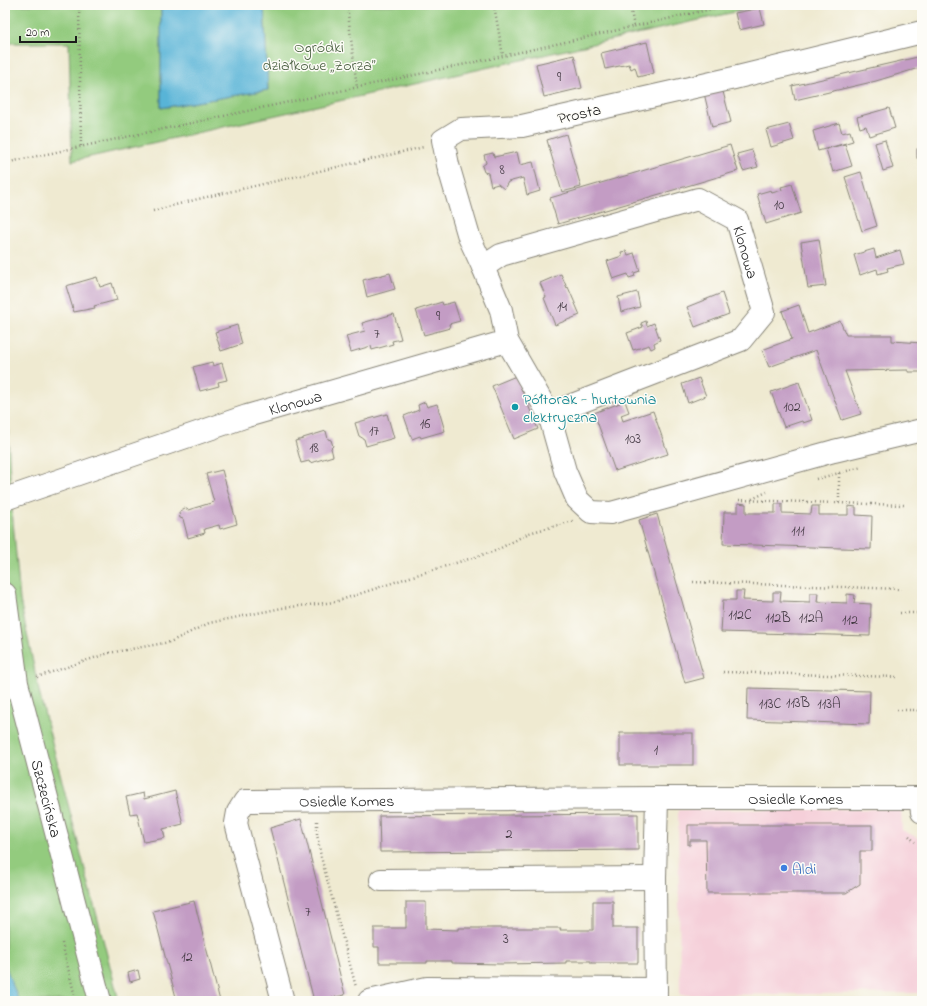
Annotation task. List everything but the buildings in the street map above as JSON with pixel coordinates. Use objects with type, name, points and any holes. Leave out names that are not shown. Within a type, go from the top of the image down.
[{"type":"street","name":"Prosta","points":[[443,140],[461,129],[522,126],[734,78],[922,32]]},
{"type":"street","points":[[443,140],[448,164],[469,237],[501,310],[507,341],[549,414],[565,471],[577,499],[591,512],[611,513],[834,451],[922,430]]},
{"type":"street","name":"Klonowa","points":[[483,267],[501,255],[698,199],[737,220],[764,312],[741,340],[549,414]]},
{"type":"street","name":"Klonowa","points":[[5,499],[247,416],[507,341]]},
{"type":"street","name":"Szczecińska","points":[[5,594],[17,683],[100,1001]]},
{"type":"street","points":[[363,997],[427,988],[656,995],[655,878],[657,798]]},
{"type":"street","name":"Osiedle Komes","points":[[283,1001],[236,823],[238,812],[245,802],[657,798],[920,798],[922,812]]},
{"type":"street","points":[[381,880],[655,878]]},
{"type":"path","points":[[79,5],[81,147]]},
{"type":"path","points":[[347,5],[357,88]]},
{"type":"path","points":[[494,5],[503,56]]},
{"type":"path","points":[[630,5],[634,27]]},
{"type":"path","points":[[5,163],[357,88],[729,5]]},
{"type":"path","points":[[153,211],[198,199],[416,150],[443,140]]},
{"type":"path","points":[[834,451],[839,473],[839,502]]},
{"type":"path","points":[[809,481],[868,466]]},
{"type":"path","points":[[749,500],[771,490]]},
{"type":"path","points":[[734,500],[904,505]]},
{"type":"path","points":[[17,683],[109,653],[170,642],[209,623],[282,608],[335,602],[413,576],[495,552],[529,533],[578,520],[591,512]]},
{"type":"path","points":[[694,582],[901,589]]},
{"type":"path","points":[[900,613],[922,613]]},
{"type":"path","points":[[724,672],[897,677]]},
{"type":"path","points":[[897,710],[917,710],[922,714]]},
{"type":"path","points":[[317,801],[317,834],[321,857],[363,997]]},
{"type":"path","points":[[909,836],[916,842]]},
{"type":"shaded area","points":[[901,809],[902,830],[922,840],[922,993],[680,995],[678,810]]},
{"type":"green space","name":"Ogródki działkowe „Zorza”","points":[[5,5],[161,5],[161,108],[268,90],[264,5],[766,5],[72,161],[69,43],[5,43]]},
{"type":"green space","points":[[5,369],[11,498],[20,600],[40,696],[119,1001],[5,1001]]},
{"type":"water","points":[[161,5],[264,5],[268,90],[161,108]]},
{"type":"water","points":[[5,965],[19,1001],[5,1001]]},
{"type":"place","name":"Półtorak - hurtownia elektryczna","points":[[515,407]]},
{"type":"place","name":"Aldi","points":[[784,868]]}]
